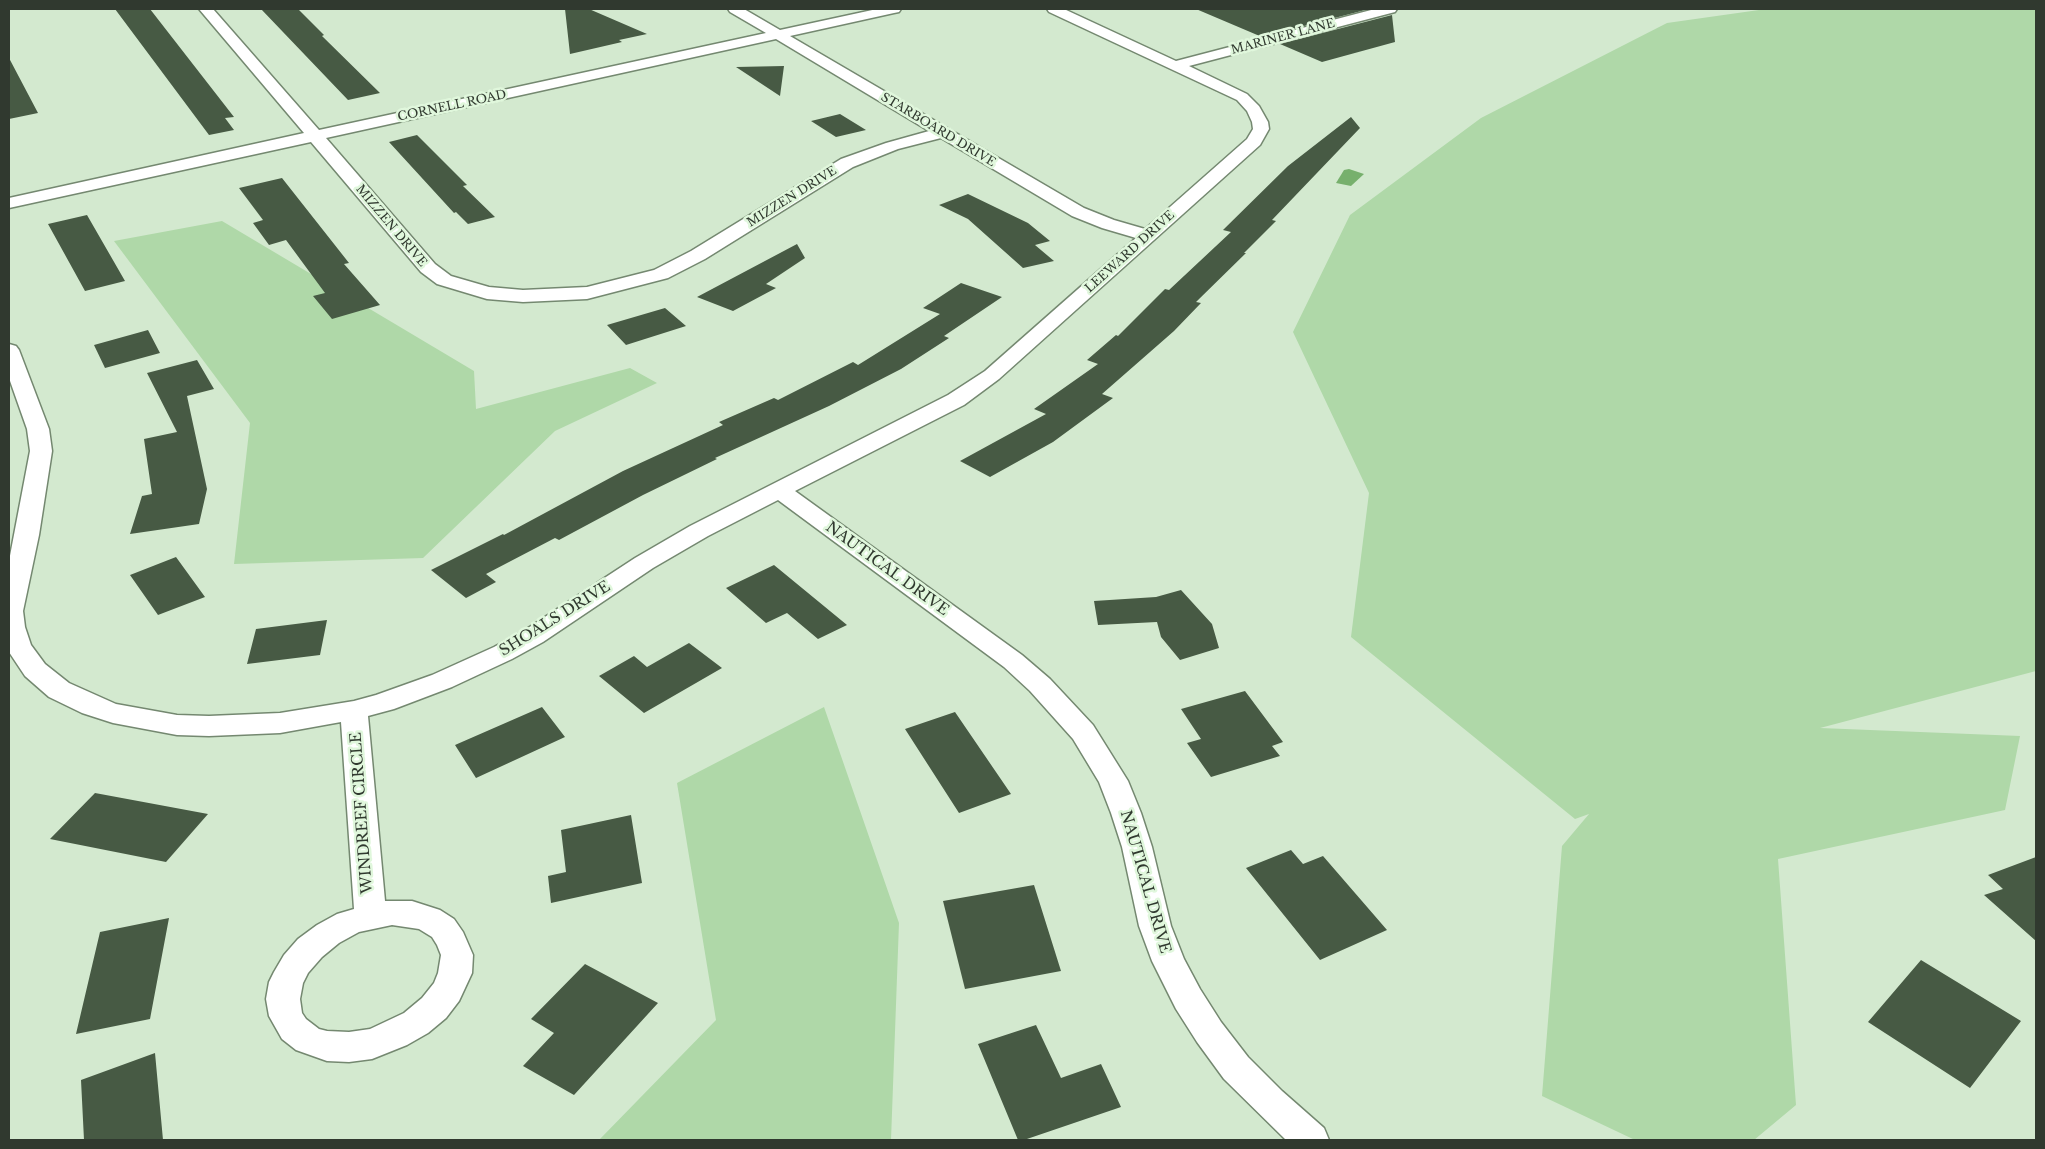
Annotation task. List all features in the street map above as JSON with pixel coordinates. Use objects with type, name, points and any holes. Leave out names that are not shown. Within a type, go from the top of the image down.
[{"type":"street","name":"MIZZEN DRIVE","points":[[206,9],[434,274],[455,284],[487,293],[547,296],[587,293],[661,274],[698,255],[848,163],[892,146],[943,132]]},
{"type":"street","name":"STARBOARD DRIVE","points":[[735,9],[1078,212],[1108,224],[1149,236]]},
{"type":"street","name":"CORNELL ROAD","points":[[9,203],[894,9]]},
{"type":"street","name":"LEEWARD DRIVE","points":[[779,490],[931,414],[978,386],[1254,142],[1261,129],[1258,115],[1242,97],[1054,9]]},
{"type":"street","name":"MARINER LANE","points":[[1177,65],[1390,9]]},
{"type":"street","name":"SHOALS DRIVE","points":[[9,350],[38,429],[41,451],[27,535],[10,611],[12,627],[18,646],[35,670],[59,690],[92,706],[113,713],[176,725],[235,726],[280,722],[354,710],[384,702],[442,681],[503,653],[534,636],[644,563],[779,490]]},
{"type":"street","name":"NAUTICAL DRIVE","points":[[779,490],[1013,661],[1063,707],[1084,732],[1104,764],[1126,813],[1137,847],[1155,926],[1168,961],[1188,999],[1209,1032],[1236,1068],[1269,1102],[1311,1140]]},
{"type":"street","name":"WINDREEF CIRCLE","points":[[354,710],[370,916]]},
{"type":"street","name":"WINDREEF CIRCLE","points":[[392,912],[412,914],[429,919],[443,928],[452,941],[457,955],[455,973],[447,991],[434,1008],[416,1023],[380,1041],[349,1048],[327,1046],[308,1040],[294,1029],[286,1016],[283,999],[286,982],[296,964],[310,948],[328,934],[348,923],[370,916],[392,912]]},
{"type":"shaded area","points":[[1766,9],[2036,9],[2036,671],[1820,728],[2020,736],[2005,810],[1778,859],[1796,1105],[1754,1140],[1635,1140],[1542,1096],[1562,846],[1589,814],[1575,819],[1351,637],[1369,493],[1293,332],[1350,215],[1481,118],[1667,23]]},
{"type":"shaded area","points":[[1349,169],[1364,174],[1351,186],[1336,183],[1344,170]]},
{"type":"shaded area","points":[[222,221],[474,371],[476,409],[630,368],[657,383],[555,431],[423,558],[234,564],[250,423],[114,241]]},
{"type":"shaded area","points":[[824,707],[899,923],[891,1140],[599,1140],[716,1020],[677,783]]},
{"type":"building","points":[[115,9],[150,9],[234,117],[225,118],[234,130],[209,135]]},
{"type":"building","points":[[261,9],[298,9],[324,35],[322,36],[380,93],[348,100]]},
{"type":"building","points":[[565,9],[589,9],[647,34],[570,54]]},
{"type":"building","points":[[1196,9],[1369,9],[1262,37]]},
{"type":"building","points":[[1392,15],[1395,42],[1322,62],[1280,44]]},
{"type":"building","points":[[9,58],[38,113],[9,119]]},
{"type":"building","points":[[784,66],[780,96],[736,67]]},
{"type":"building","points":[[840,114],[866,130],[836,137],[811,121]]},
{"type":"building","points":[[1351,117],[1360,128],[1272,220],[1276,221],[1244,253],[1246,253],[1196,302],[1201,303],[1174,331],[1102,394],[1113,398],[1053,442],[990,477],[960,461],[1046,414],[1034,409],[1098,364],[1087,360],[1116,335],[1118,336],[1165,289],[1169,290],[1231,232],[1223,230],[1288,166]]},
{"type":"building","points":[[417,135],[467,185],[463,186],[495,217],[468,224],[456,212],[454,213],[389,142]]},
{"type":"building","points":[[282,178],[349,263],[344,264],[380,305],[332,319],[313,296],[325,293],[286,240],[269,245],[253,223],[263,220],[239,188]]},
{"type":"building","points":[[968,194],[1028,223],[1050,241],[1035,245],[1054,261],[1023,268],[968,219],[939,205]]},
{"type":"building","points":[[87,215],[125,281],[85,291],[48,224]]},
{"type":"building","points":[[797,244],[805,258],[766,284],[776,288],[733,311],[697,297]]},
{"type":"building","points":[[961,283],[1002,297],[944,336],[949,338],[901,369],[829,406],[715,458],[717,459],[643,495],[559,540],[555,538],[486,574],[496,582],[466,598],[431,570],[504,535],[623,471],[723,425],[719,422],[774,398],[778,400],[853,362],[858,365],[940,314],[923,308]]},
{"type":"building","points":[[665,308],[686,326],[626,345],[607,325]]},
{"type":"building","points":[[148,330],[160,353],[105,368],[94,345]]},
{"type":"building","points":[[197,360],[214,389],[187,396],[207,489],[199,524],[130,534],[142,496],[152,494],[144,439],[177,432],[147,373]]},
{"type":"building","points":[[176,557],[205,597],[158,615],[130,575]]},
{"type":"building","points":[[774,565],[847,625],[818,639],[787,613],[766,623],[726,588]]},
{"type":"building","points":[[1181,590],[1212,624],[1219,648],[1180,660],[1161,637],[1157,622],[1098,625],[1094,601],[1156,597]]},
{"type":"building","points":[[327,620],[320,655],[247,664],[256,629]]},
{"type":"building","points":[[689,643],[722,668],[644,713],[599,676],[634,656],[647,667]]},
{"type":"building","points":[[1245,691],[1283,742],[1272,746],[1280,756],[1211,777],[1187,743],[1201,739],[1181,709]]},
{"type":"building","points":[[542,707],[565,737],[476,778],[455,745]]},
{"type":"building","points":[[955,712],[1011,794],[959,813],[905,729]]},
{"type":"building","points":[[95,793],[208,814],[166,862],[50,839]]},
{"type":"building","points":[[631,815],[642,883],[551,903],[548,876],[566,872],[561,830]]},
{"type":"building","points":[[1291,850],[1303,864],[1323,856],[1387,930],[1320,960],[1246,868]]},
{"type":"building","points":[[2036,857],[2036,941],[1984,895],[2003,889],[1988,875]]},
{"type":"building","points":[[1034,885],[1061,971],[965,989],[943,901]]},
{"type":"building","points":[[169,918],[150,1019],[76,1034],[100,932]]},
{"type":"building","points":[[1921,960],[2021,1021],[1970,1088],[1868,1022]]},
{"type":"building","points":[[585,964],[658,1003],[574,1095],[523,1066],[554,1033],[531,1019]]},
{"type":"building","points":[[1036,1025],[1061,1078],[1101,1064],[1121,1107],[1024,1140],[1018,1140],[978,1044]]},
{"type":"building","points":[[155,1053],[163,1140],[84,1140],[81,1080]]}]
